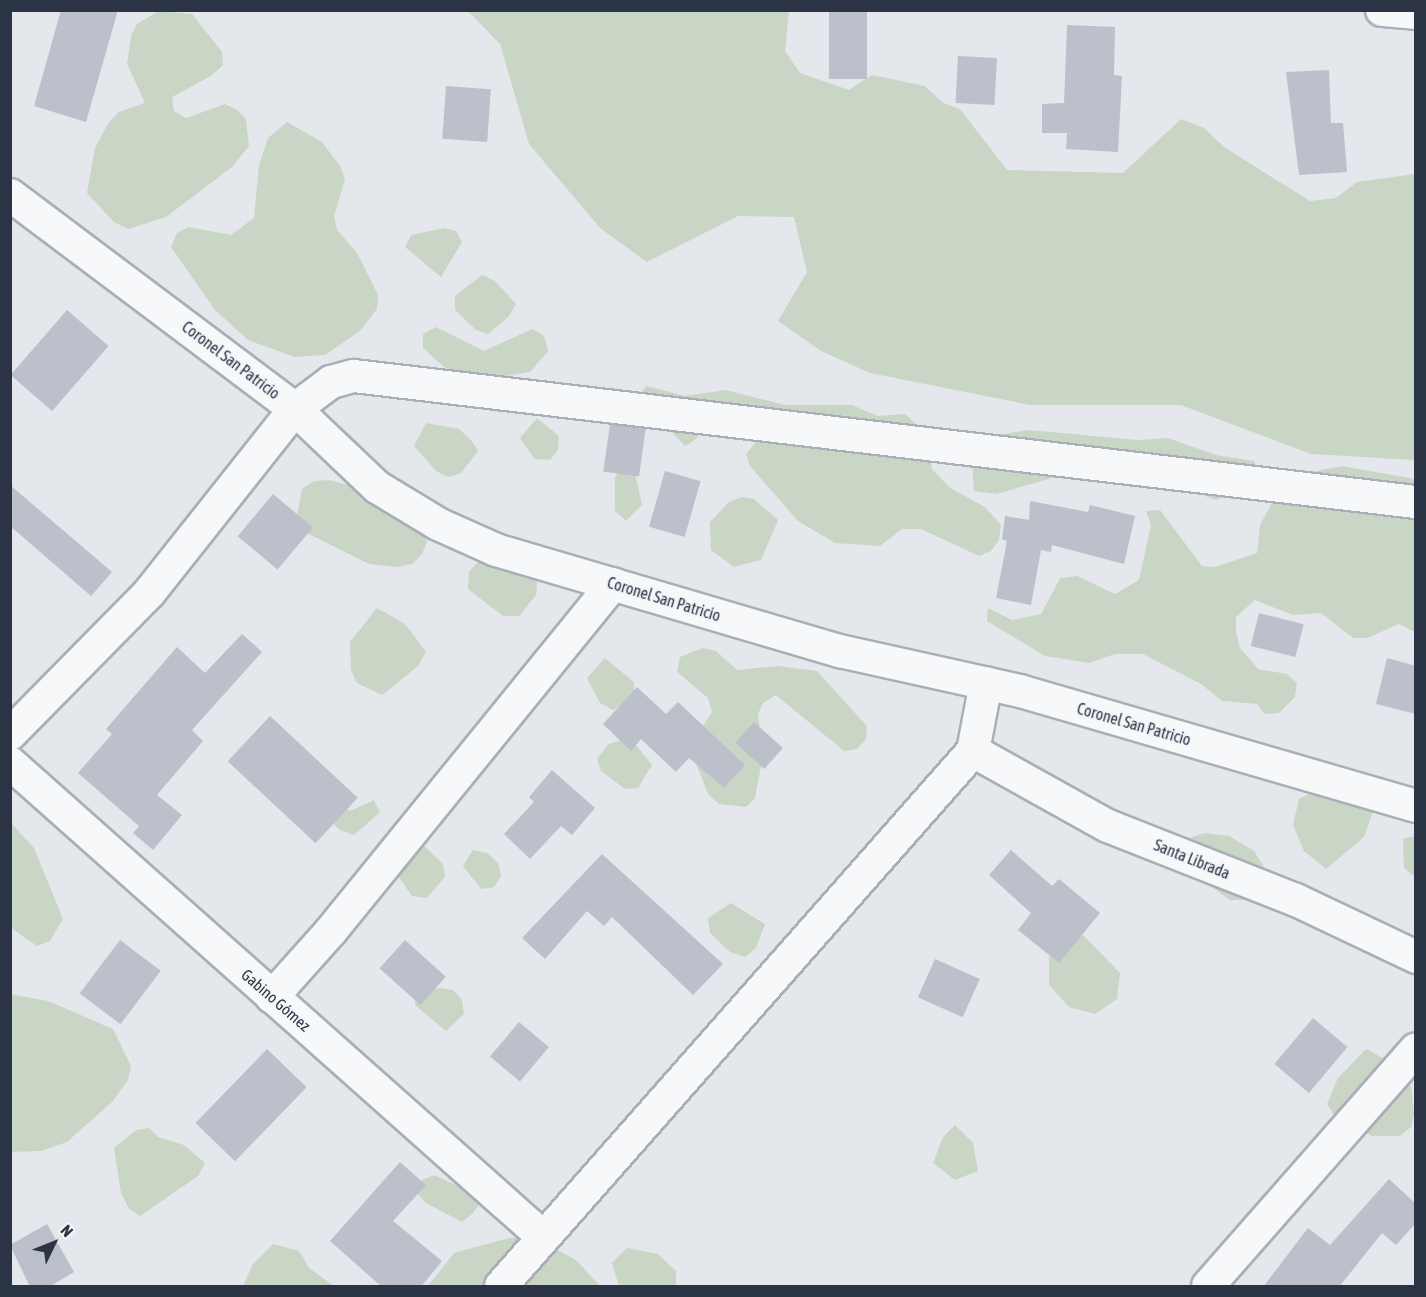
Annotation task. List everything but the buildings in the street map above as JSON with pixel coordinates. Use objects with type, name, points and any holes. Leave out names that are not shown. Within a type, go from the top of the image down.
[{"type":"street","points":[[1382,10],[1416,13]]},
{"type":"street","name":"Coronel San Patricio","points":[[10,195],[295,409],[377,487],[438,524],[496,550],[840,651],[986,683],[1416,806]]},
{"type":"street","points":[[10,734],[149,593],[295,409],[332,382],[354,376],[1416,502]]},
{"type":"street","points":[[272,997],[331,932],[613,584]]},
{"type":"street","points":[[501,1287],[542,1236],[973,751],[986,683]]},
{"type":"street","name":"Santa Librada","points":[[973,751],[1108,826],[1296,900],[1416,957]]},
{"type":"street","name":"Gabino Gómez","points":[[10,764],[542,1236]]},
{"type":"street","points":[[1208,1287],[1416,1049]]},
{"type":"green space","points":[[159,11],[192,14],[222,52],[223,65],[211,76],[172,97],[174,111],[186,118],[225,104],[237,110],[246,119],[249,146],[232,167],[166,217],[128,229],[114,222],[87,193],[95,148],[109,122],[119,112],[145,103],[127,64],[131,36],[137,24]]},
{"type":"green space","points":[[468,11],[789,11],[785,51],[800,73],[849,90],[872,75],[925,86],[943,103],[960,109],[1007,170],[1123,173],[1181,119],[1204,128],[1224,147],[1310,201],[1336,198],[1357,182],[1415,174],[1415,460],[1311,454],[1181,405],[1030,405],[870,373],[821,351],[778,321],[807,272],[794,217],[738,216],[647,262],[600,228],[529,144],[500,44]]},
{"type":"green space","points":[[287,122],[322,142],[340,166],[345,179],[334,216],[337,230],[357,253],[378,295],[377,309],[360,331],[325,355],[295,357],[248,340],[215,310],[171,247],[177,233],[189,227],[231,235],[254,218],[259,165],[268,138]]},
{"type":"green space","points":[[444,228],[456,231],[462,242],[441,277],[405,247],[411,235]]},
{"type":"green space","points":[[482,275],[495,281],[516,304],[509,316],[488,334],[476,330],[455,310],[455,296]]},
{"type":"green space","points":[[436,327],[484,351],[532,329],[544,336],[548,351],[530,372],[473,382],[444,367],[423,348],[423,334]]},
{"type":"green space","points":[[646,386],[686,396],[726,390],[785,405],[852,405],[878,416],[905,414],[925,433],[932,469],[950,488],[985,507],[1001,525],[999,540],[991,551],[979,556],[921,529],[902,529],[880,546],[835,543],[798,521],[750,466],[746,454],[764,432],[702,428],[696,439],[685,446],[638,397]]},
{"type":"green space","points":[[537,418],[559,436],[558,450],[550,460],[535,459],[520,438]]},
{"type":"green space","points":[[426,423],[459,429],[471,440],[478,451],[461,473],[448,477],[436,471],[414,446]]},
{"type":"green space","points":[[1029,430],[1138,440],[1168,438],[1216,455],[1254,461],[1259,472],[1242,493],[1215,500],[1187,488],[1125,484],[1080,470],[996,494],[974,491],[972,461],[991,436]]},
{"type":"green space","points":[[1342,466],[1415,479],[1415,632],[1399,624],[1367,638],[1353,638],[1321,613],[1293,615],[1255,600],[1236,617],[1236,632],[1240,648],[1258,669],[1287,674],[1297,683],[1295,697],[1279,713],[1265,714],[1257,704],[1222,701],[1201,684],[1143,654],[1115,654],[1089,663],[1045,656],[987,621],[988,608],[1012,620],[1041,614],[1060,578],[1077,576],[1115,594],[1139,580],[1151,525],[1146,511],[1160,510],[1202,566],[1215,567],[1257,553],[1260,525],[1286,477]]},
{"type":"green space","points":[[629,470],[635,473],[642,505],[626,521],[615,511],[615,478],[619,471]]},
{"type":"green space","points":[[329,480],[355,487],[422,529],[427,542],[422,554],[412,564],[397,567],[369,564],[303,531],[297,516],[302,489],[314,481]]},
{"type":"green space","points":[[742,497],[754,499],[778,520],[761,560],[734,567],[711,550],[710,522],[729,502]]},
{"type":"green space","points":[[491,560],[519,562],[537,582],[536,595],[519,616],[503,616],[468,589],[469,572],[478,562]]},
{"type":"green space","points":[[377,608],[405,624],[426,652],[418,666],[382,695],[357,683],[351,670],[350,642]]},
{"type":"green space","points":[[703,648],[716,651],[737,670],[777,666],[817,671],[867,726],[866,739],[857,749],[844,751],[776,695],[763,703],[758,714],[763,756],[755,798],[746,807],[719,804],[708,794],[696,763],[697,735],[712,712],[708,698],[677,672],[680,657]]},
{"type":"green space","points":[[605,658],[634,682],[634,697],[613,710],[600,703],[587,678]]},
{"type":"green space","points":[[622,740],[635,744],[652,765],[638,788],[625,789],[601,771],[597,759],[609,744]]},
{"type":"green space","points":[[1325,786],[1353,791],[1373,812],[1364,837],[1326,869],[1304,851],[1293,825],[1299,799]]},
{"type":"green space","points":[[374,800],[380,812],[354,835],[340,830],[325,816],[338,804],[350,811]]},
{"type":"green space","points":[[11,823],[34,848],[63,919],[50,941],[37,946],[11,928]]},
{"type":"green space","points":[[1205,833],[1229,836],[1254,851],[1269,875],[1264,900],[1230,900],[1185,868],[1179,841]]},
{"type":"green space","points":[[1416,836],[1415,877],[1404,868],[1403,839]]},
{"type":"green space","points":[[424,846],[443,864],[445,877],[427,898],[412,896],[396,873],[402,848]]},
{"type":"green space","points":[[473,850],[487,853],[498,863],[501,876],[494,887],[481,889],[463,866]]},
{"type":"green space","points":[[731,903],[765,924],[756,948],[745,957],[730,952],[710,933],[708,918]]},
{"type":"green space","points":[[1083,935],[1120,973],[1117,999],[1095,1014],[1069,1007],[1049,985],[1049,957]]},
{"type":"green space","points":[[440,988],[453,990],[462,1000],[464,1014],[446,1031],[415,1005],[416,991]]},
{"type":"green space","points":[[10,994],[48,1001],[113,1029],[131,1066],[128,1080],[112,1102],[67,1142],[41,1151],[11,1152]]},
{"type":"green space","points":[[1366,1049],[1396,1065],[1411,1086],[1414,1113],[1411,1127],[1400,1136],[1372,1136],[1334,1115],[1327,1104],[1338,1078]]},
{"type":"green space","points":[[955,1125],[973,1143],[978,1171],[955,1180],[933,1163],[943,1137]]},
{"type":"green space","points":[[149,1128],[158,1137],[184,1145],[205,1163],[198,1176],[140,1216],[129,1209],[121,1193],[114,1148],[136,1130]]},
{"type":"green space","points":[[434,1175],[473,1193],[480,1203],[462,1222],[426,1203],[416,1192],[422,1180]]},
{"type":"green space","points":[[509,1238],[535,1238],[576,1260],[600,1286],[428,1286],[454,1253]]},
{"type":"green space","points":[[273,1244],[299,1251],[309,1268],[334,1286],[243,1286],[253,1264]]},
{"type":"green space","points":[[627,1248],[658,1254],[676,1271],[676,1286],[619,1286],[612,1263]]}]
